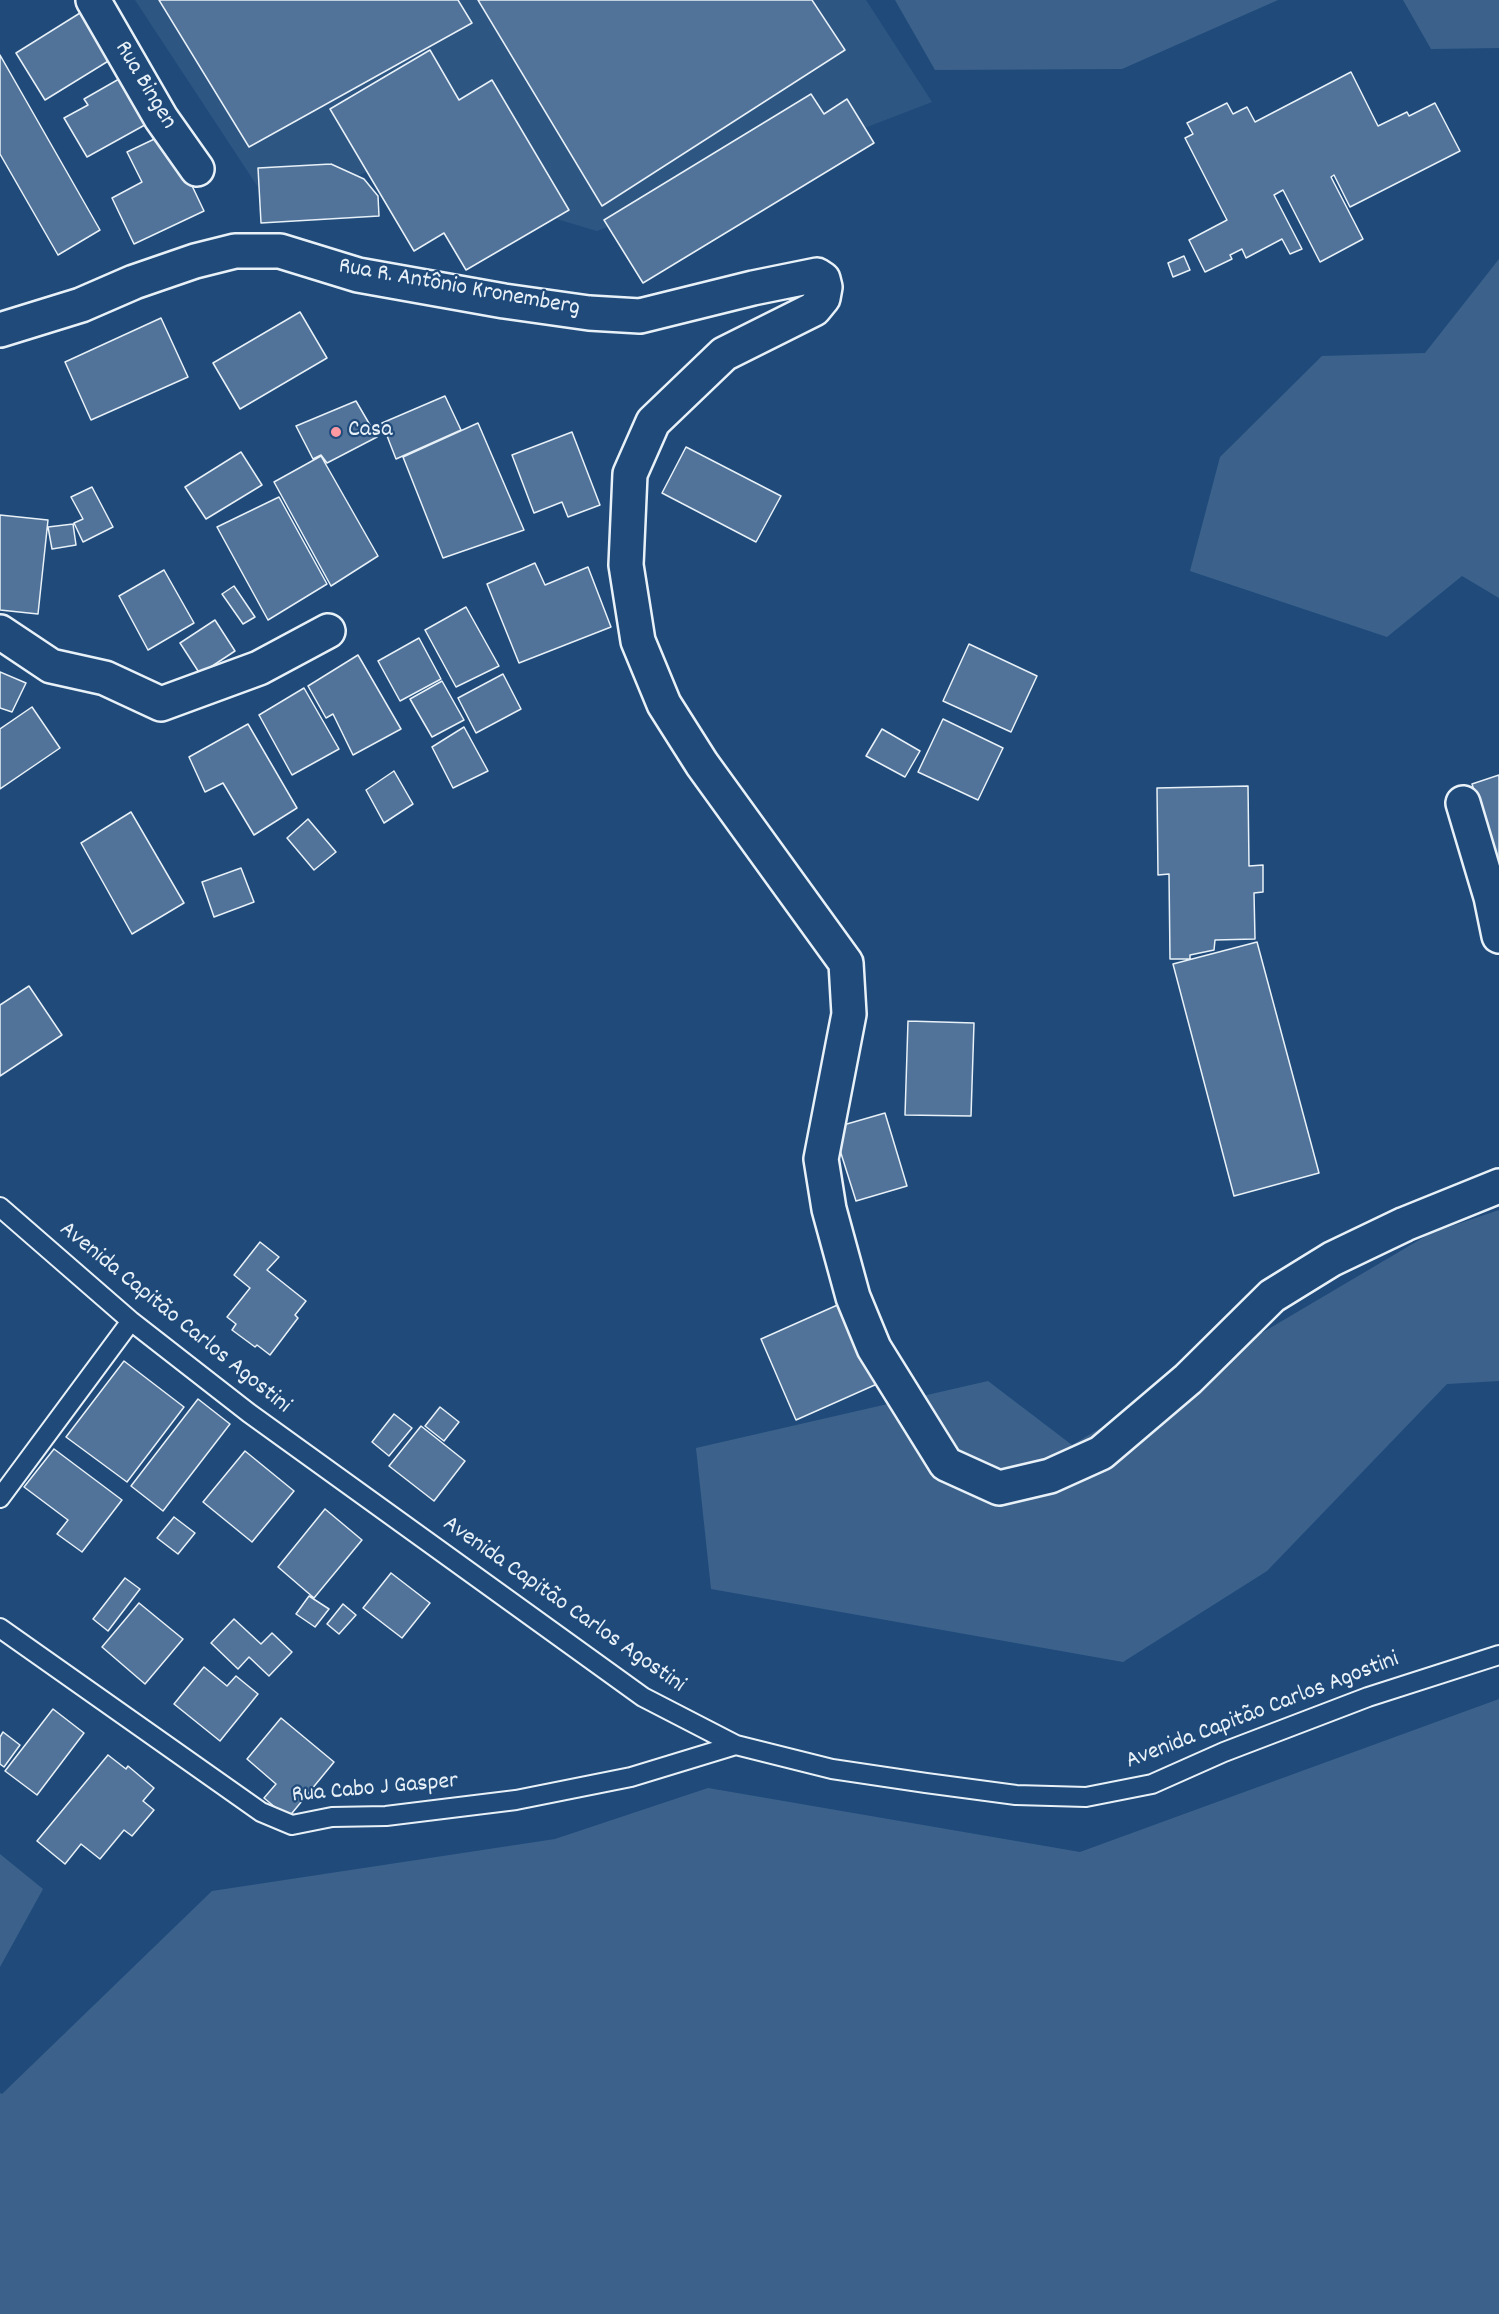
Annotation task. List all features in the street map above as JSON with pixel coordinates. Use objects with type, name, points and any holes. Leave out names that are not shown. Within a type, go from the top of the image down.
[{"type":"street","name":"Rua Bingen","points":[[93,0],[161,118],[197,169]]},
{"type":"street","name":"Rua R. Antônio Kronemberg","points":[[0,330],[81,305],[135,282],[195,261],[235,251],[280,251],[358,275],[504,301],[589,313],[630,315],[640,315],[666,307],[817,275],[823,279],[825,287],[823,298],[814,309],[783,327],[724,354],[653,422],[630,474],[626,565],[638,641],[664,704],[702,764],[846,963],[849,1014],[821,1159],[829,1209],[853,1297],[874,1348],[946,1464],[999,1488],[1050,1476],[1101,1453],[1188,1379],[1272,1296],[1332,1259],[1405,1224],[1499,1186]]},
{"type":"street","points":[[0,632],[51,666],[105,678],[161,704],[260,668],[328,630]]},
{"type":"street","points":[[1463,803],[1491,897],[1499,936]]},
{"type":"lane","name":"Avenida Capitão Carlos Agostini","points":[[0,1207],[132,1321],[249,1413],[643,1697],[736,1745],[832,1769],[926,1784],[1016,1795],[1086,1797],[1152,1785],[1224,1752],[1368,1696],[1499,1654]]},
{"type":"lane","points":[[0,1498],[132,1321]]},
{"type":"lane","name":"Rua Cabo J Gasper","points":[[0,1628],[261,1812],[292,1825],[332,1817],[387,1816],[516,1800],[631,1777],[736,1745]]},
{"type":"shaded area","points":[[135,0],[866,0],[932,102],[597,231],[378,166],[277,216]]},
{"type":"shaded area","points":[[895,0],[1278,0],[1122,69],[935,70]]},
{"type":"shaded area","points":[[1403,0],[1499,0],[1499,48],[1431,49]]},
{"type":"shaded area","points":[[1499,259],[1499,598],[1462,576],[1387,637],[1190,571],[1220,457],[1322,356],[1425,353]]},
{"type":"shaded area","points":[[1499,1210],[1499,1381],[1447,1384],[1267,1571],[1123,1662],[711,1589],[696,1448],[988,1381],[1072,1445],[1431,1233]]},
{"type":"shaded area","points":[[1499,1699],[1499,2314],[0,2314],[0,2093],[2,2094],[212,1891],[555,1839],[708,1788],[1080,1852]]},
{"type":"shaded area","points":[[0,1854],[43,1889],[0,1967]]},
{"type":"building","points":[[159,0],[458,0],[472,23],[249,147]]},
{"type":"building","points":[[478,0],[812,0],[845,50],[602,206]]},
{"type":"building","points":[[80,13],[110,60],[45,100],[16,53]]},
{"type":"building","points":[[430,50],[459,100],[492,80],[569,210],[466,270],[444,233],[414,251],[330,109]]},
{"type":"building","points":[[0,55],[100,230],[58,255],[0,154]]},
{"type":"building","points":[[1351,72],[1378,126],[1407,112],[1409,116],[1435,103],[1460,151],[1350,207],[1334,175],[1331,177],[1363,239],[1320,262],[1283,190],[1274,195],[1302,249],[1290,254],[1282,239],[1246,258],[1242,249],[1230,255],[1232,259],[1205,272],[1189,240],[1227,220],[1185,138],[1193,134],[1187,123],[1227,103],[1233,114],[1247,107],[1255,122]]},
{"type":"building","points":[[126,75],[152,121],[87,157],[64,118],[88,105],[84,99]]},
{"type":"building","points":[[811,94],[824,114],[847,99],[874,143],[643,283],[604,220]]},
{"type":"building","points":[[167,133],[204,211],[134,244],[112,198],[142,182],[127,152]]},
{"type":"building","points":[[331,164],[364,179],[378,196],[379,216],[261,223],[258,168]]},
{"type":"building","points":[[1184,256],[1190,270],[1173,277],[1168,263]]},
{"type":"building","points":[[300,312],[327,358],[240,409],[213,363]]},
{"type":"building","points":[[161,318],[188,377],[91,420],[65,362]]},
{"type":"building","points":[[445,396],[461,430],[396,459],[382,423]]},
{"type":"building","name":"Casa","points":[[356,401],[377,437],[327,463],[321,455],[313,459],[296,426]]},
{"type":"building","points":[[478,423],[524,530],[443,558],[403,457]]},
{"type":"building","points":[[572,432],[600,505],[568,517],[562,502],[534,513],[512,455]]},
{"type":"building","points":[[686,447],[781,496],[756,542],[662,493]]},
{"type":"building","points":[[241,452],[262,485],[206,519],[185,487]]},
{"type":"building","points":[[321,456],[378,556],[331,586],[274,482]]},
{"type":"building","points":[[92,487],[113,527],[83,542],[74,523],[83,519],[71,497]]},
{"type":"building","points":[[279,497],[327,584],[268,620],[217,527]]},
{"type":"building","points":[[0,515],[48,520],[38,614],[0,610]]},
{"type":"building","points":[[73,524],[76,545],[52,549],[48,527]]},
{"type":"building","points":[[535,563],[545,585],[588,567],[611,627],[519,663],[487,584]]},
{"type":"building","points":[[164,570],[194,623],[148,650],[119,596]]},
{"type":"building","points":[[234,586],[255,617],[243,624],[222,594]]},
{"type":"building","points":[[466,607],[499,666],[456,687],[425,630]]},
{"type":"building","points":[[215,620],[235,651],[200,674],[180,643]]},
{"type":"building","points":[[419,638],[441,679],[400,701],[378,661]]},
{"type":"building","points":[[969,644],[1037,676],[1011,732],[943,701]]},
{"type":"building","points":[[358,655],[401,729],[353,755],[333,714],[326,718],[308,686]]},
{"type":"building","points":[[0,672],[26,683],[12,712],[0,708]]},
{"type":"building","points":[[503,674],[521,709],[476,733],[458,698]]},
{"type":"building","points":[[442,681],[464,720],[432,737],[410,699]]},
{"type":"building","points":[[304,688],[339,749],[292,775],[259,715]]},
{"type":"building","points":[[32,707],[60,748],[0,789],[0,729]]},
{"type":"building","points":[[943,719],[1003,748],[978,800],[918,772]]},
{"type":"building","points":[[248,724],[297,808],[254,835],[223,783],[205,792],[189,757]]},
{"type":"building","points":[[464,727],[488,771],[453,788],[432,747]]},
{"type":"building","points":[[882,729],[920,751],[905,777],[866,756]]},
{"type":"building","points":[[394,771],[413,804],[384,823],[366,790]]},
{"type":"building","points":[[1499,775],[1499,869],[1472,784]]},
{"type":"building","points":[[1248,786],[1249,866],[1263,865],[1263,892],[1254,893],[1255,939],[1215,940],[1214,950],[1190,955],[1190,959],[1170,959],[1169,874],[1158,875],[1157,788]]},
{"type":"building","points":[[131,812],[184,903],[132,934],[81,843]]},
{"type":"building","points":[[308,819],[336,852],[314,870],[287,838]]},
{"type":"building","points":[[241,868],[254,902],[214,917],[202,882]]},
{"type":"building","points":[[1257,942],[1319,1173],[1234,1196],[1173,964]]},
{"type":"building","points":[[29,986],[62,1035],[0,1076],[0,1005]]},
{"type":"building","points":[[908,1021],[974,1023],[971,1116],[905,1115]]},
{"type":"building","points":[[885,1113],[907,1186],[856,1201],[833,1128]]},
{"type":"building","points":[[260,1242],[279,1257],[267,1270],[306,1301],[295,1315],[298,1318],[270,1355],[232,1330],[236,1324],[227,1317],[250,1288],[234,1275]]},
{"type":"building","points":[[842,1303],[877,1384],[796,1420],[761,1339]]},
{"type":"building","points":[[124,1361],[184,1407],[127,1482],[66,1437]]},
{"type":"building","points":[[198,1399],[230,1424],[163,1511],[131,1486]]},
{"type":"building","points":[[440,1407],[459,1422],[444,1441],[425,1426]]},
{"type":"building","points":[[394,1414],[412,1428],[389,1456],[372,1442]]},
{"type":"building","points":[[421,1426],[465,1461],[434,1501],[389,1466]]},
{"type":"building","points":[[54,1449],[122,1500],[82,1552],[57,1534],[68,1520],[24,1487]]},
{"type":"building","points":[[245,1451],[294,1491],[252,1542],[203,1502]]},
{"type":"building","points":[[325,1509],[362,1540],[314,1598],[278,1567]]},
{"type":"building","points":[[174,1517],[195,1533],[178,1554],[157,1538]]},
{"type":"building","points":[[391,1573],[430,1603],[402,1638],[363,1608]]},
{"type":"building","points":[[125,1578],[140,1589],[108,1631],[93,1619]]},
{"type":"building","points":[[309,1596],[329,1609],[315,1627],[296,1614]]},
{"type":"building","points":[[139,1603],[183,1639],[145,1684],[102,1647]]},
{"type":"building","points":[[343,1604],[356,1615],[339,1634],[327,1624]]},
{"type":"building","points":[[234,1619],[261,1644],[272,1633],[292,1652],[269,1676],[249,1657],[238,1669],[211,1643]]},
{"type":"building","points":[[204,1667],[227,1686],[236,1676],[258,1694],[220,1741],[174,1704]]},
{"type":"building","points":[[53,1709],[84,1733],[37,1795],[5,1771]]},
{"type":"building","points":[[281,1718],[334,1762],[288,1818],[264,1798],[276,1784],[247,1759]]},
{"type":"building","points":[[3,1732],[20,1745],[4,1767],[0,1764],[0,1737]]},
{"type":"building","points":[[108,1755],[126,1769],[128,1766],[154,1788],[143,1801],[154,1810],[132,1836],[124,1830],[100,1859],[81,1844],[65,1864],[37,1841]]},
{"type":"place","name":"Casa","points":[[336,432]]}]
